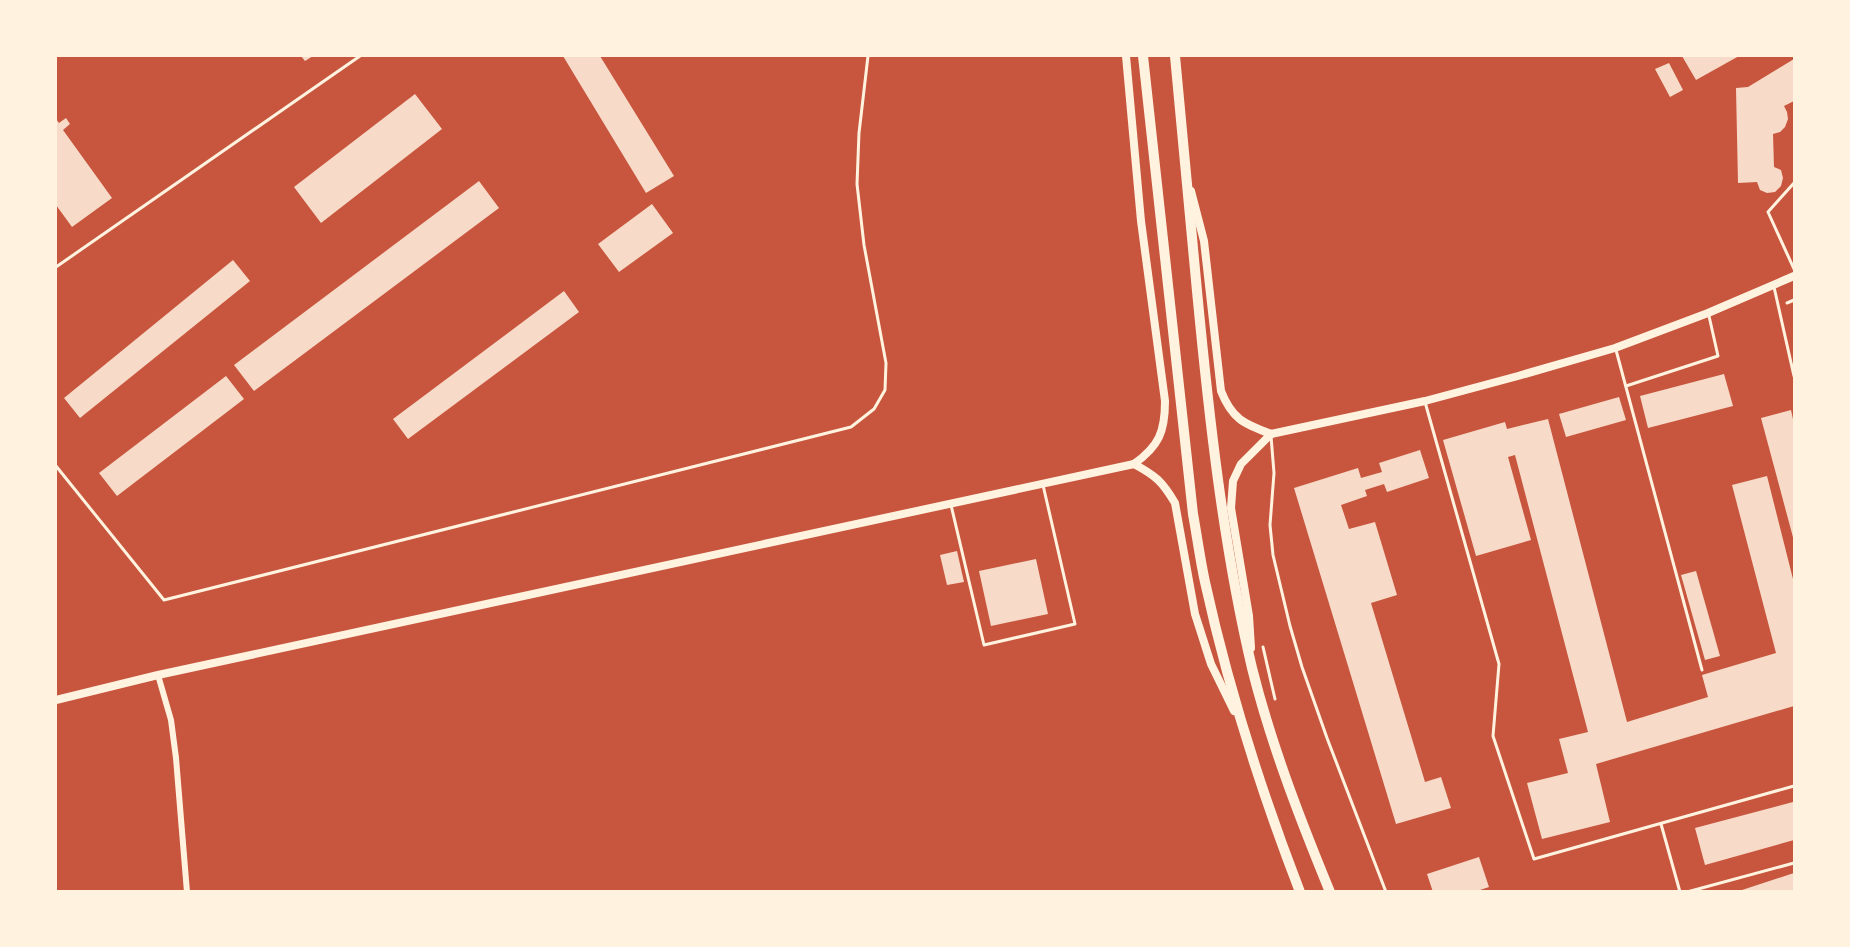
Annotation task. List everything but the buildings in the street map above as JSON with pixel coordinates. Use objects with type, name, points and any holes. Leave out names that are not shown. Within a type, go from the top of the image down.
[{"type":"highway","points":[[1143,56],[1194,514],[1204,580],[1243,728],[1264,796],[1300,891]]},
{"type":"highway","points":[[1175,56],[1207,394],[1222,509],[1241,616],[1271,734],[1329,891]]},
{"type":"street","points":[[56,700],[158,675],[1134,464],[1149,454],[1160,439],[1165,419],[1165,401],[1141,221],[1126,56]]},
{"type":"street","points":[[1186,168],[1204,241],[1221,391],[1227,406],[1237,418],[1249,426],[1271,434]]},
{"type":"street","points":[[1253,670],[1249,616],[1231,507],[1232,490],[1240,464],[1271,434],[1425,401],[1615,348],[1708,313],[1794,276]]},
{"type":"street","points":[[1134,464],[1155,475],[1174,503],[1195,614],[1211,664],[1243,728]]},
{"type":"street","points":[[158,675],[171,720],[187,891]]},
{"type":"lane","points":[[56,267],[360,56]]},
{"type":"lane","points":[[56,466],[164,600],[851,427],[874,409],[885,390],[886,363],[864,245],[857,184],[859,133],[868,56]]},
{"type":"lane","points":[[1794,183],[1768,212],[1794,269]]},
{"type":"lane","points":[[1773,286],[1794,376]]},
{"type":"lane","points":[[1626,386],[1718,356],[1708,313]]},
{"type":"lane","points":[[1615,348],[1702,670]]},
{"type":"lane","points":[[1425,401],[1499,664],[1493,736],[1534,860],[1794,786]]},
{"type":"lane","points":[[1271,434],[1274,473],[1270,525],[1272,555],[1302,667],[1386,891]]},
{"type":"lane","points":[[951,503],[984,645],[1075,624],[1042,484]]},
{"type":"lane","points":[[1661,824],[1680,891]]},
{"type":"lane","points":[[1687,891],[1794,863]]},
{"type":"path","points":[[1263,647],[1276,700]]}]
